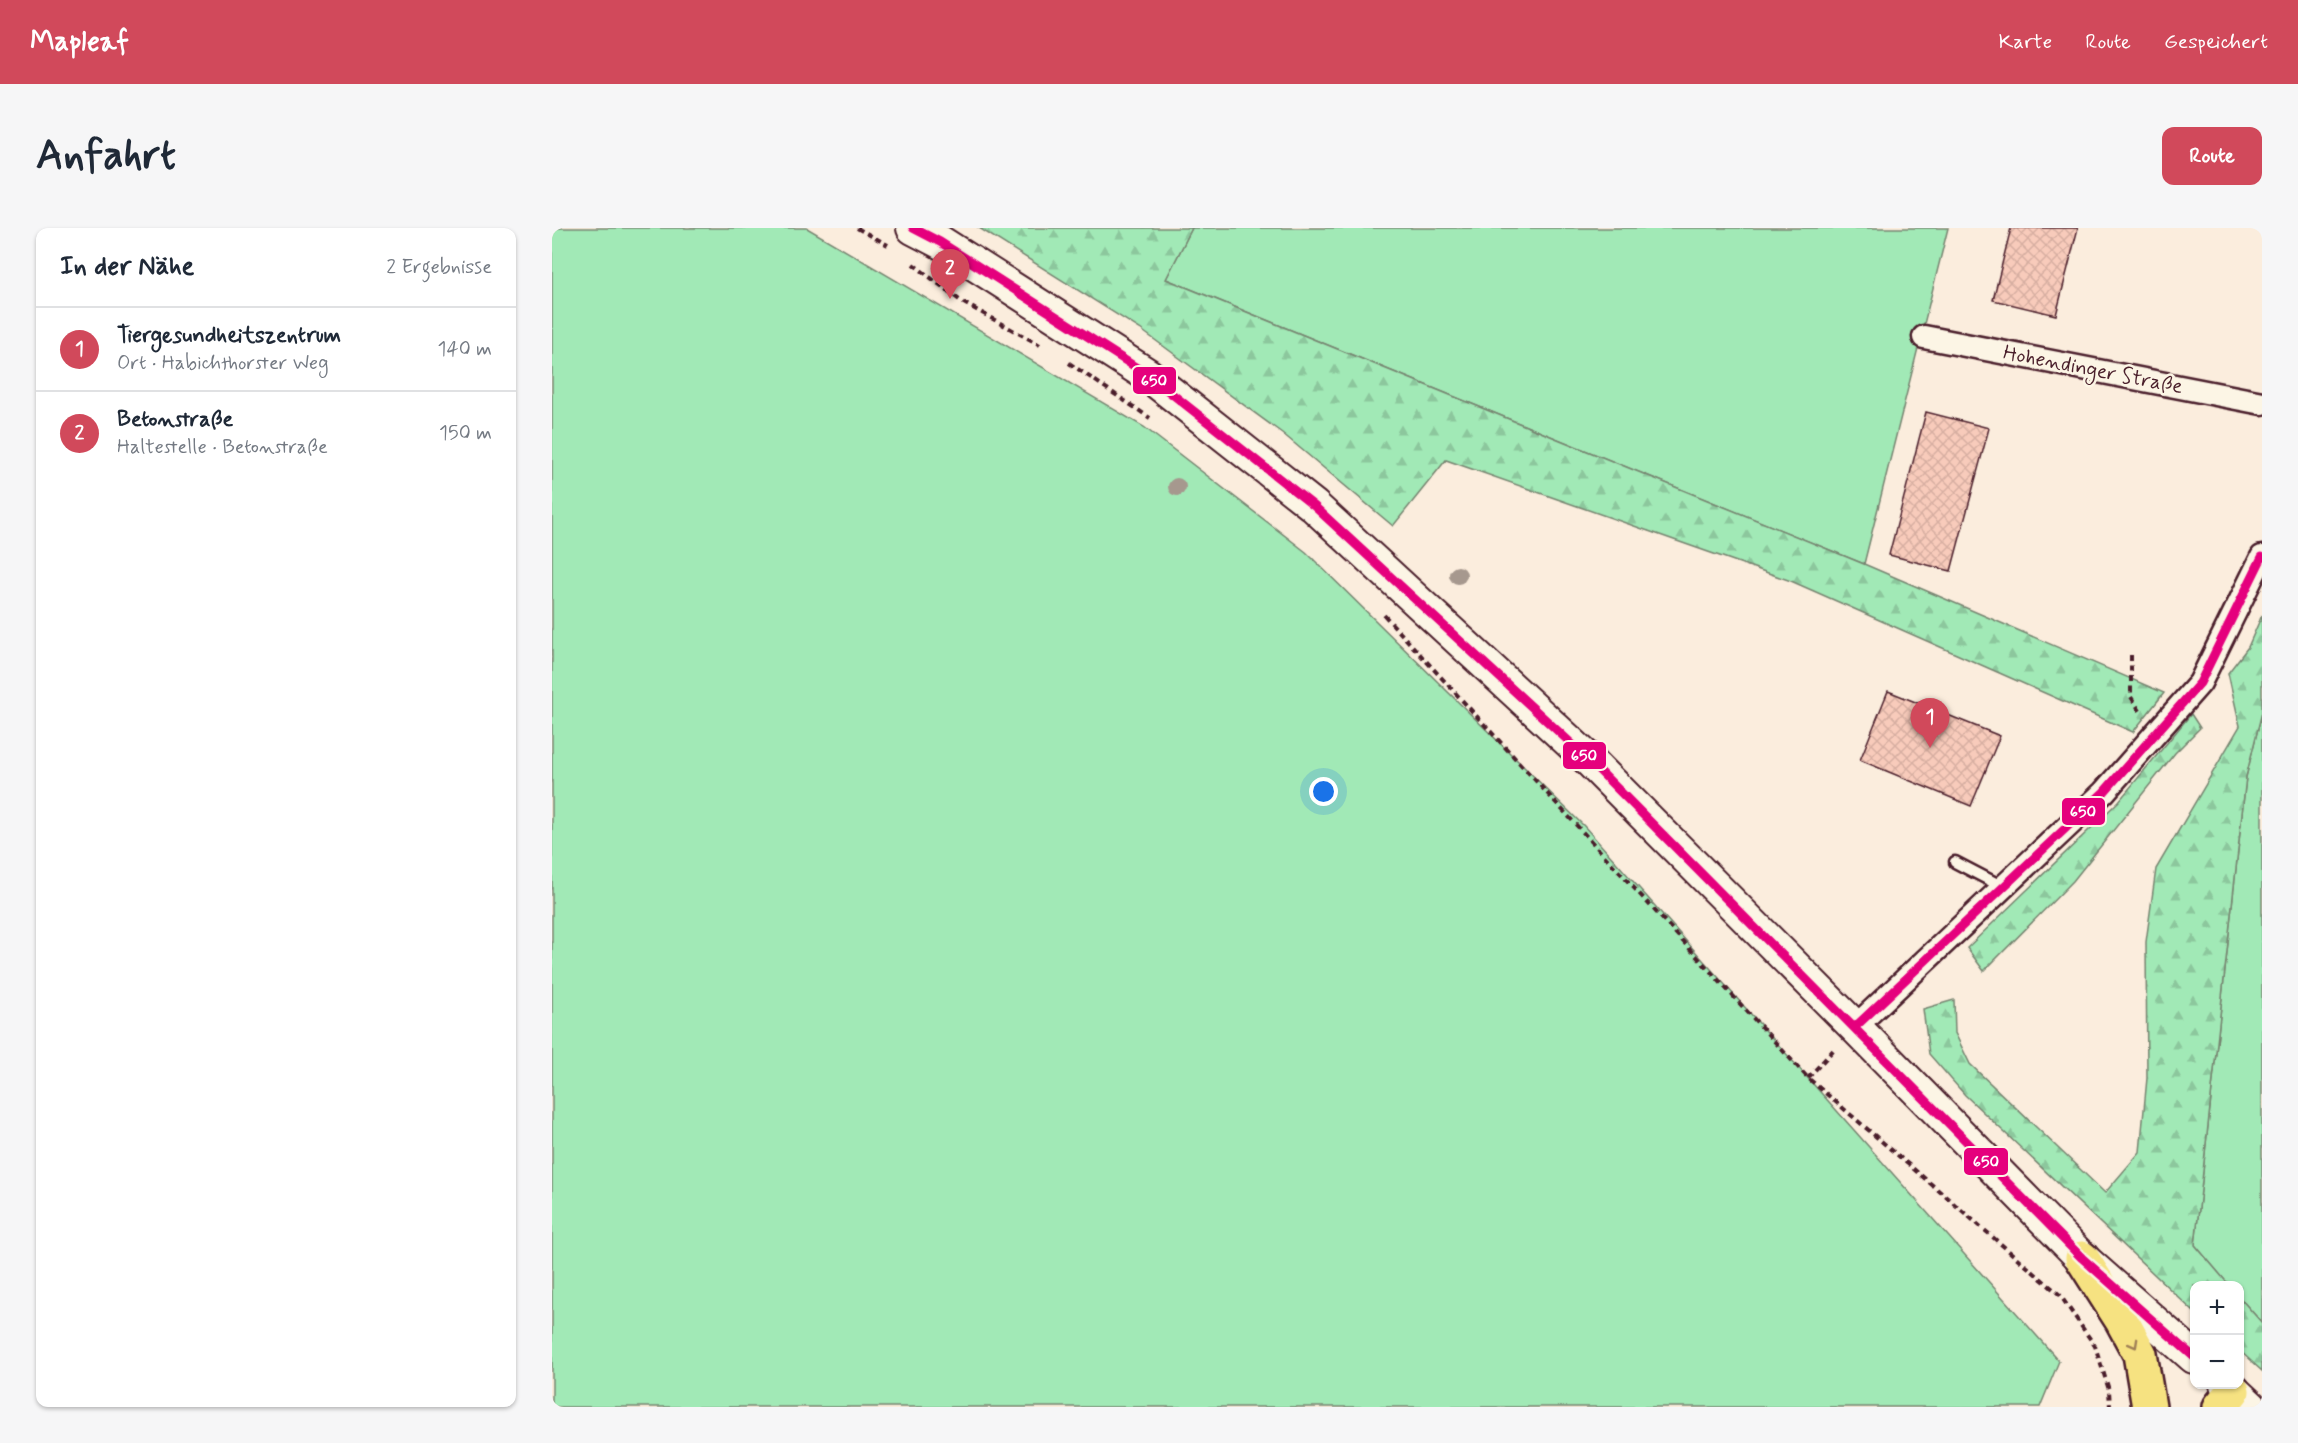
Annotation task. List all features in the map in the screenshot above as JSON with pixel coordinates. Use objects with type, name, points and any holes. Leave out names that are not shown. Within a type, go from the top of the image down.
[{"type":"highway","points":[[2082,1258],[2121,1319],[2140,1354],[2149,1407]]},
{"type":"main road","points":[[903,238],[940,242],[1148,375],[1314,506],[1586,757],[2082,1258],[2190,1353]]},
{"type":"street","name":"Hohendinger Straße","points":[[1924,337],[2262,403]]},
{"type":"street","points":[[1855,1027],[2104,792],[2200,683],[2262,557]]},
{"type":"lane","points":[[1955,862],[2003,887]]},
{"type":"path","points":[[857,228],[903,238]]},
{"type":"path","points":[[910,262],[962,302],[1046,348]]},
{"type":"path","points":[[1066,361],[1155,421]]},
{"type":"path","points":[[1376,606],[1808,1078],[2060,1295],[2095,1346],[2109,1390],[2110,1407]]},
{"type":"path","points":[[2131,655],[2131,696],[2155,734]]},
{"type":"path","points":[[1808,1078],[1855,1027]]},
{"type":"green space","points":[[552,228],[807,228],[1144,427],[1306,552],[1584,826],[2059,1361],[2040,1407],[552,1407]]},
{"type":"green space","points":[[979,228],[1192,228],[1166,279],[1864,564],[2164,693],[2133,732],[1791,581],[1446,460],[1393,526],[1282,433],[1140,329]]},
{"type":"green space","points":[[1192,228],[1948,228],[1864,564],[1166,279]]},
{"type":"green space","points":[[2262,615],[2262,712],[2246,777],[2195,1245],[2226,1281],[2190,1281],[2190,1308],[1965,1095],[1929,1054],[1923,1009],[1954,1000],[1955,1033],[1970,1064],[2105,1193],[2140,1152],[2147,1078],[2146,942],[2156,869],[2240,726],[2228,673],[2248,647]]},
{"type":"green space","points":[[2262,712],[2262,1323],[2244,1303],[2244,1281],[2226,1281],[2195,1245],[2246,777]]},
{"type":"green space","points":[[2191,714],[2200,728],[2175,753],[2073,881],[1984,971],[1967,948],[2119,801]]},
{"type":"green space","points":[[2244,1303],[2262,1323],[2262,1371],[2244,1355]]},
{"type":"building","points":[[2011,228],[2078,228],[2056,315],[1993,300]]},
{"type":"building","points":[[1926,412],[1989,428],[1951,571],[1889,555]]},
{"type":"building","points":[[1888,691],[2000,736],[1971,806],[1860,760]]},
{"type":"transit line","name":"650","points":[[913,228],[940,242],[1148,375],[1314,506],[1586,757],[2082,1258],[2190,1353]]},
{"type":"transit line","name":"650","points":[[1855,1027],[2104,792],[2200,683],[2262,557]]},
{"type":"place","name":"Betonstraße","points":[[950,299]]},
{"type":"place","name":"Tiergesundheitszentrum","points":[[1930,748]]}]
